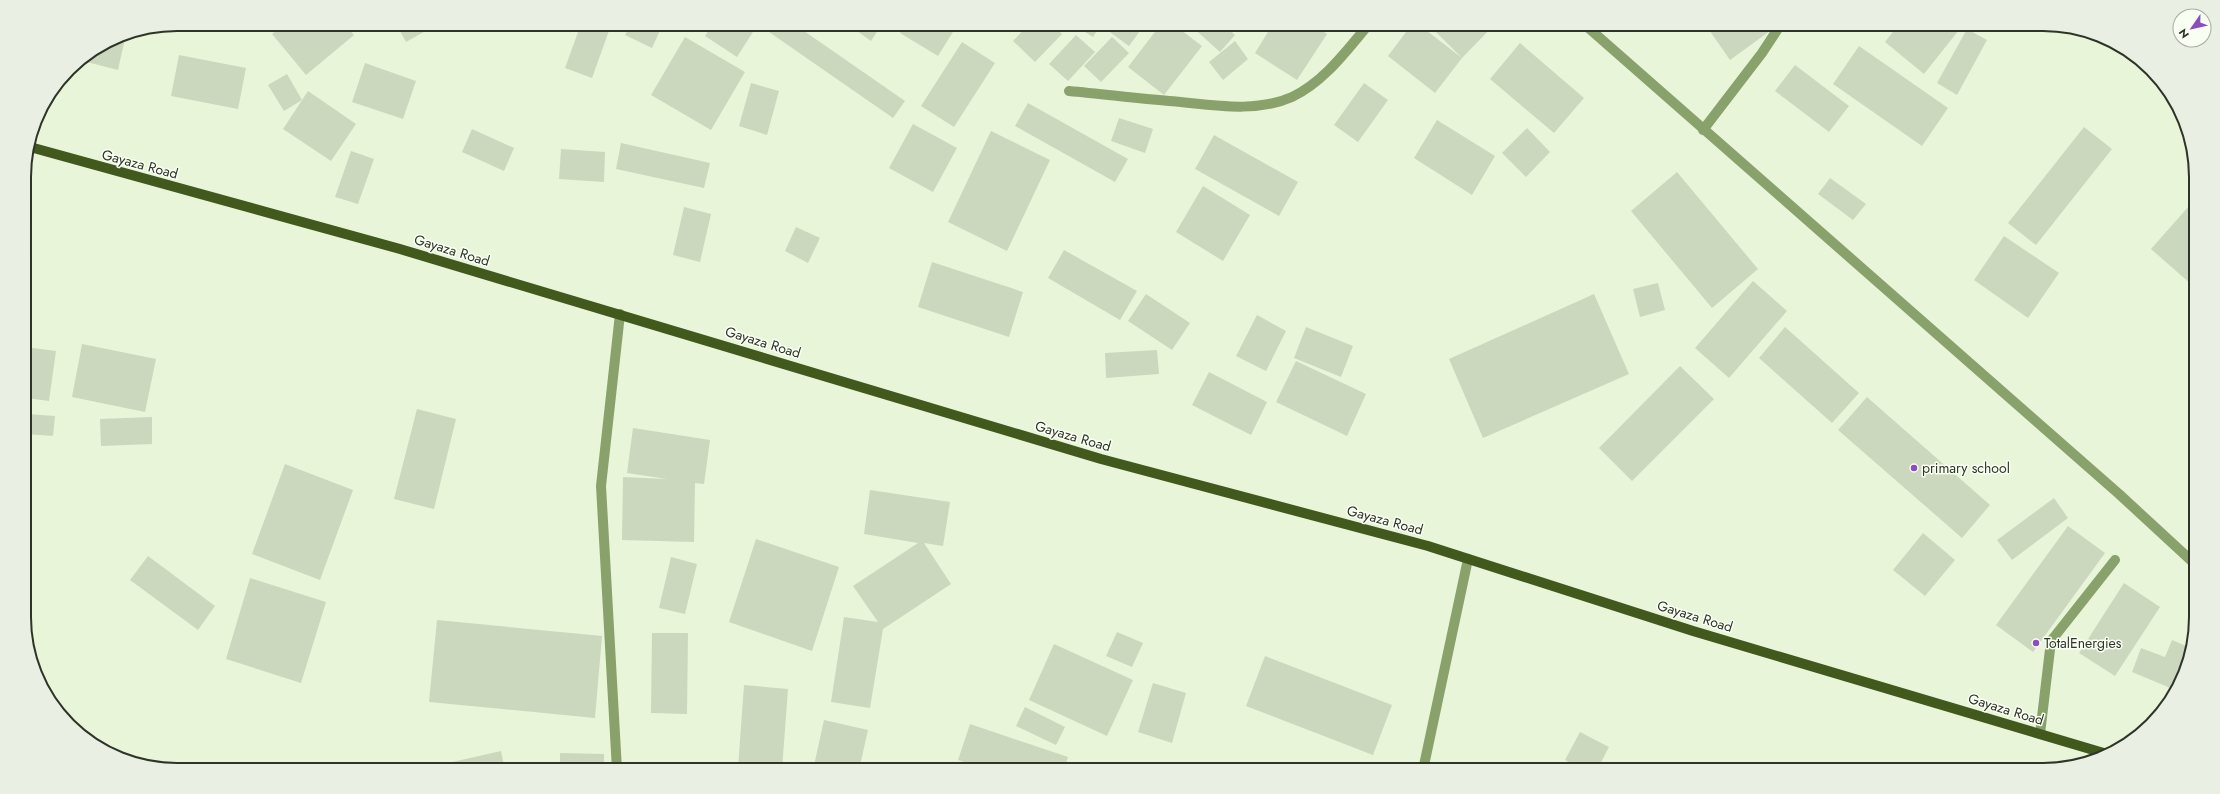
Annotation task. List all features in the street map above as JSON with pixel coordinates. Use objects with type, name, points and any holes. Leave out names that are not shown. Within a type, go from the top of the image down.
[{"type":"main road","name":"Gayaza Road","points":[[34,148],[400,249],[1101,459],[1428,546],[1693,631],[2100,752]]},
{"type":"street","points":[[1068,91],[1227,106],[1273,104],[1293,96],[1314,83],[1340,58],[1363,31]]},
{"type":"street","points":[[1592,31],[1702,130],[2119,494],[2189,559]]},
{"type":"street","points":[[1702,130],[1762,53],[1776,31]]},
{"type":"street","points":[[617,763],[601,486],[620,314]]},
{"type":"street","points":[[1424,763],[1468,559]]},
{"type":"street","points":[[2040,734],[2052,642],[2116,560]]},
{"type":"building","points":[[276,31],[351,31],[354,35],[306,75],[272,34]]},
{"type":"building","points":[[400,31],[426,31],[406,42]]},
{"type":"building","points":[[578,31],[609,31],[592,78],[565,68]]},
{"type":"building","points":[[627,31],[660,31],[652,48],[625,35]]},
{"type":"building","points":[[708,31],[754,31],[737,57],[705,36]]},
{"type":"building","points":[[804,31],[905,101],[893,118],[769,32]]},
{"type":"building","points":[[857,31],[877,31],[871,41]]},
{"type":"building","points":[[901,31],[954,31],[938,56],[900,33]]},
{"type":"building","points":[[1022,31],[1059,31],[1062,34],[1035,62],[1013,41]]},
{"type":"building","points":[[1083,31],[1097,31],[1093,37]]},
{"type":"building","points":[[1108,31],[1140,31],[1129,46]]},
{"type":"building","points":[[1156,31],[1182,31],[1202,46],[1164,95],[1128,67]]},
{"type":"building","points":[[1197,31],[1231,31],[1235,35],[1220,52]]},
{"type":"building","points":[[1269,31],[1322,31],[1327,34],[1297,80],[1255,53]]},
{"type":"building","points":[[1407,31],[1427,31],[1462,58],[1435,93],[1388,56]]},
{"type":"building","points":[[1435,31],[1488,31],[1462,58]]},
{"type":"building","points":[[1710,31],[1770,31],[1730,60]]},
{"type":"building","points":[[1894,31],[1958,31],[1924,74],[1885,42]]},
{"type":"building","points":[[1966,31],[1971,31],[1987,40],[1957,95],[1937,83]]},
{"type":"building","points":[[1076,35],[1095,52],[1068,81],[1049,64]]},
{"type":"building","points":[[685,37],[745,72],[711,130],[651,95]]},
{"type":"building","points":[[1112,37],[1129,53],[1101,82],[1084,66]]},
{"type":"building","points":[[124,41],[118,70],[87,62]]},
{"type":"building","points":[[1235,41],[1248,59],[1223,80],[1209,62]]},
{"type":"building","points":[[962,42],[995,63],[954,127],[921,106]]},
{"type":"building","points":[[1520,43],[1584,98],[1554,133],[1490,79]]},
{"type":"building","points":[[1859,46],[1948,108],[1922,146],[1833,84]]},
{"type":"building","points":[[179,55],[246,68],[238,109],[171,96]]},
{"type":"building","points":[[365,63],[416,81],[403,119],[352,102]]},
{"type":"building","points":[[1795,65],[1849,106],[1829,132],[1775,91]]},
{"type":"building","points":[[287,74],[302,100],[284,111],[268,85]]},
{"type":"building","points":[[751,83],[779,91],[767,135],[739,126]]},
{"type":"building","points":[[1364,83],[1388,100],[1358,142],[1334,125]]},
{"type":"building","points":[[308,91],[356,124],[331,161],[283,129]]},
{"type":"building","points":[[1028,103],[1128,159],[1115,182],[1015,126]]},
{"type":"building","points":[[1119,118],[1153,129],[1145,153],[1111,141]]},
{"type":"building","points":[[1437,120],[1495,156],[1472,195],[1414,158]]},
{"type":"building","points":[[913,124],[957,148],[933,192],[889,168]]},
{"type":"building","points":[[2084,127],[2112,149],[2036,245],[2008,223]]},
{"type":"building","points":[[1527,128],[1550,152],[1526,177],[1502,153]]},
{"type":"building","points":[[472,129],[514,148],[504,171],[462,152]]},
{"type":"building","points":[[991,131],[1050,160],[1007,251],[948,222]]},
{"type":"building","points":[[1214,135],[1298,182],[1279,216],[1195,169]]},
{"type":"building","points":[[621,143],[710,163],[704,188],[616,169]]},
{"type":"building","points":[[561,149],[605,152],[604,182],[559,179]]},
{"type":"building","points":[[351,151],[374,159],[358,204],[335,197]]},
{"type":"building","points":[[1677,172],[1758,269],[1712,308],[1631,211]]},
{"type":"building","points":[[1830,178],[1866,204],[1853,220],[1818,194]]},
{"type":"building","points":[[1203,186],[1250,215],[1223,261],[1176,232]]},
{"type":"building","points":[[2189,206],[2189,282],[2151,249]]},
{"type":"building","points":[[684,207],[711,214],[700,262],[673,255]]},
{"type":"building","points":[[796,227],[820,238],[808,263],[785,251]]},
{"type":"building","points":[[2004,236],[2059,273],[2028,318],[1974,280]]},
{"type":"building","points":[[1064,250],[1137,291],[1120,320],[1048,278]]},
{"type":"building","points":[[932,262],[1023,292],[1009,337],[918,307]]},
{"type":"building","points":[[1753,281],[1787,311],[1729,378],[1695,348]]},
{"type":"building","points":[[1658,283],[1665,310],[1640,317],[1633,289]]},
{"type":"building","points":[[1146,294],[1190,323],[1172,350],[1128,321]]},
{"type":"building","points":[[1594,294],[1629,374],[1483,438],[1449,359]]},
{"type":"building","points":[[1257,315],[1286,331],[1266,371],[1236,356]]},
{"type":"building","points":[[1306,327],[1353,346],[1341,377],[1294,358]]},
{"type":"building","points":[[1785,327],[1859,393],[1832,423],[1759,358]]},
{"type":"building","points":[[82,344],[156,359],[145,412],[72,397]]},
{"type":"building","points":[[31,348],[56,351],[49,401],[31,399]]},
{"type":"building","points":[[1157,350],[1159,374],[1106,378],[1105,353]]},
{"type":"building","points":[[1296,361],[1366,394],[1347,436],[1276,402]]},
{"type":"building","points":[[1680,366],[1714,399],[1632,481],[1599,448]]},
{"type":"building","points":[[1209,372],[1267,402],[1251,435],[1192,405]]},
{"type":"building","name":"primary school","points":[[1867,397],[1990,505],[1962,538],[1838,430]]},
{"type":"building","points":[[417,409],[456,419],[434,509],[394,499]]},
{"type":"building","points":[[31,414],[55,416],[53,436],[31,434]]},
{"type":"building","points":[[152,417],[152,444],[101,446],[100,419]]},
{"type":"building","points":[[633,428],[710,440],[704,484],[695,483],[694,542],[622,540],[623,477],[667,479],[627,473]]},
{"type":"building","points":[[285,464],[353,490],[320,580],[252,554]]},
{"type":"building","points":[[870,490],[950,502],[943,546],[924,543],[951,584],[883,629],[870,708],[831,702],[844,617],[878,622],[853,586],[918,543],[864,534]]},
{"type":"building","points":[[2054,498],[2068,518],[2012,560],[1997,540]]},
{"type":"building","points":[[2068,526],[2105,553],[2033,652],[1996,625]]},
{"type":"building","points":[[1923,533],[1955,560],[1925,596],[1893,570]]},
{"type":"building","points":[[756,539],[839,567],[812,651],[729,622]]},
{"type":"building","points":[[148,556],[215,606],[198,630],[130,580]]},
{"type":"building","points":[[671,557],[697,564],[685,614],[659,608]]},
{"type":"building","points":[[250,578],[326,602],[301,683],[226,659]]},
{"type":"building","points":[[2124,583],[2160,607],[2115,676],[2079,653]]},
{"type":"building","points":[[437,620],[602,636],[595,718],[429,702]]},
{"type":"building","points":[[1117,632],[1143,643],[1132,667],[1106,656]]},
{"type":"building","points":[[652,633],[688,633],[687,714],[651,713]]},
{"type":"building","points":[[2172,640],[2186,646],[2178,673],[2170,688],[2132,672],[2141,648],[2165,657]]},
{"type":"building","points":[[1054,644],[1133,680],[1107,736],[1029,700]]},
{"type":"building","points":[[1265,656],[1392,705],[1373,755],[1246,706]]},
{"type":"building","points":[[1153,683],[1186,693],[1172,743],[1138,732]]},
{"type":"building","points":[[744,685],[788,689],[783,763],[738,763]]},
{"type":"building","points":[[1025,707],[1065,727],[1056,745],[1016,726]]},
{"type":"building","points":[[824,720],[868,730],[861,763],[815,763]]},
{"type":"building","points":[[970,724],[1068,757],[1066,763],[967,763],[958,760]]},
{"type":"building","points":[[1580,732],[1609,747],[1601,763],[1570,763],[1565,760]]},
{"type":"building","points":[[501,751],[504,763],[448,763]]},
{"type":"building","points":[[560,753],[604,754],[604,763],[560,763]]},
{"type":"place","name":"primary school","points":[[1914,468]]},
{"type":"place","name":"TotalEnergies","points":[[2036,643]]}]
